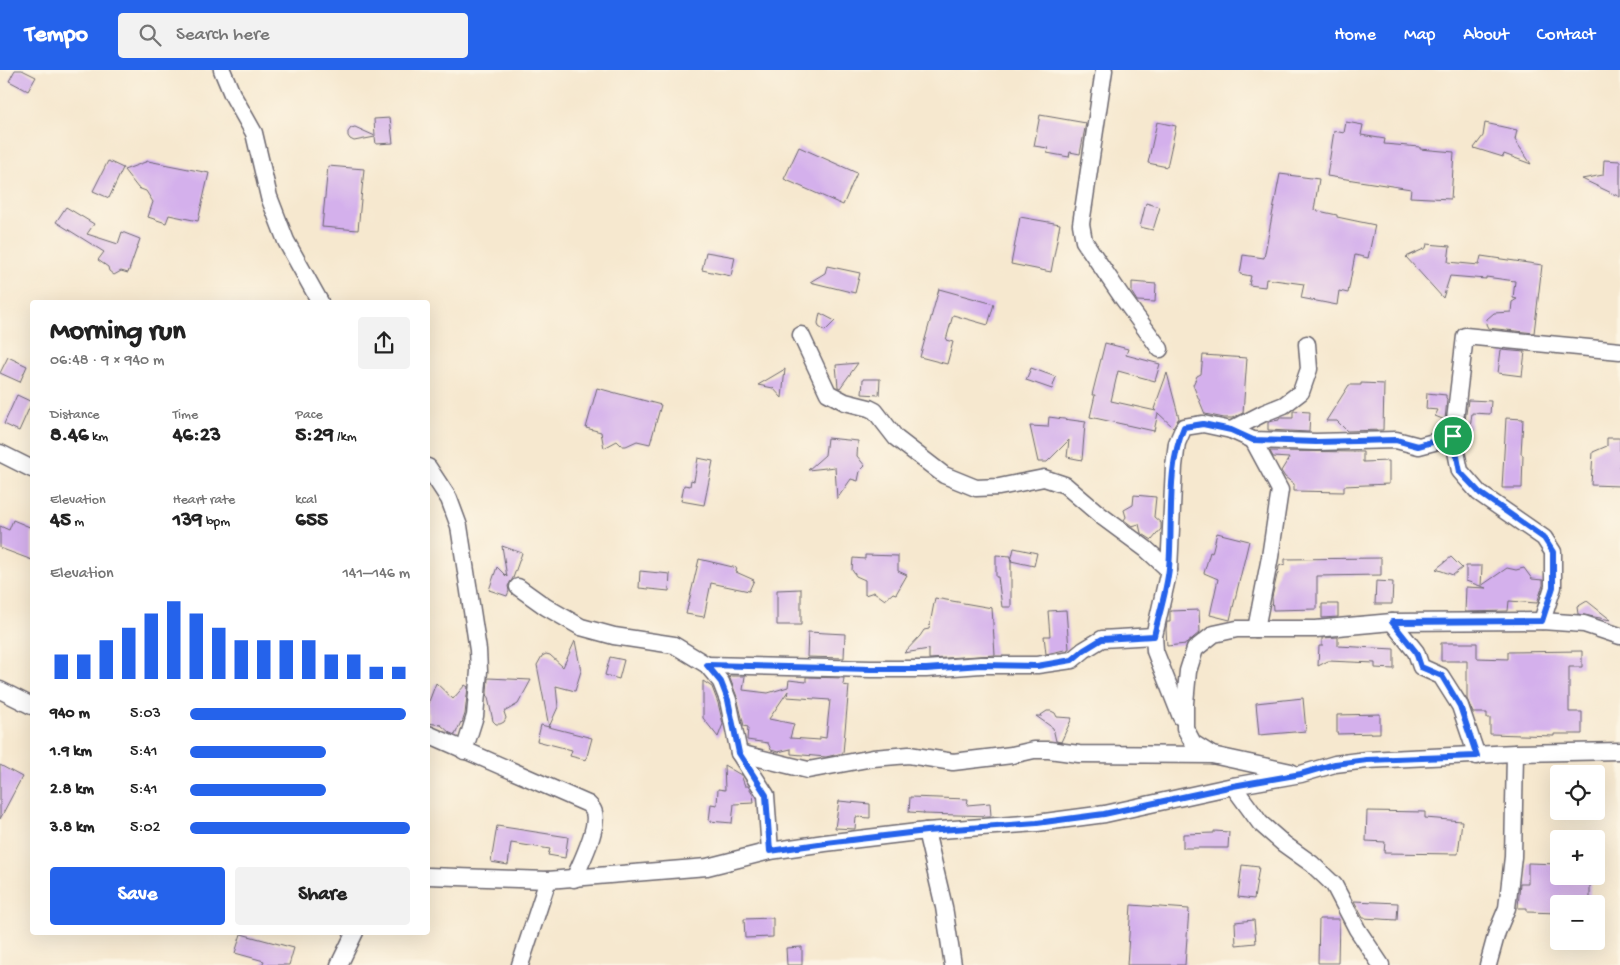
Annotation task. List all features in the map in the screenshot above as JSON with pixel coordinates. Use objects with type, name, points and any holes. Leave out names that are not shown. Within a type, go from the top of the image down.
[{"type":"street","points":[[222,70],[232,94],[254,133],[269,197],[286,241],[319,300]]},
{"type":"street","points":[[1104,70],[1081,224],[1082,232],[1084,240],[1160,349]]},
{"type":"street","points":[[801,335],[828,393],[845,402],[869,408],[875,412],[896,438],[944,475],[976,488],[999,487],[1044,478],[1065,485],[1100,515],[1146,549],[1169,570]]},
{"type":"street","points":[[1542,621],[1553,587],[1553,552],[1544,538],[1480,493],[1460,472],[1453,436],[1465,336],[1620,352]]},
{"type":"street","points":[[1231,430],[1284,405],[1301,392],[1309,369],[1307,344]]},
{"type":"street","points":[[1212,755],[1194,743],[1185,728],[1155,651],[1154,636],[1169,570],[1174,466],[1177,443],[1184,427],[1203,424],[1231,430],[1253,440],[1316,442],[1396,440],[1418,446],[1453,436]]},
{"type":"street","points":[[1253,440],[1280,490],[1270,557],[1256,629]]},
{"type":"street","points":[[0,453],[30,468]]},
{"type":"street","points":[[430,470],[449,499],[459,526],[478,650],[479,671],[474,716],[464,750]]},
{"type":"street","points":[[518,587],[546,607],[581,627],[614,636],[674,645],[707,665],[721,682],[726,694],[739,753],[766,795],[770,851]]},
{"type":"street","points":[[1185,728],[1184,703],[1188,671],[1195,649],[1214,634],[1237,629],[1316,629],[1392,622],[1542,621],[1584,624],[1620,636]]},
{"type":"street","points":[[1392,622],[1416,652],[1421,667],[1442,676],[1460,706],[1477,756]]},
{"type":"street","points":[[707,665],[871,669],[926,669],[981,665],[1037,666],[1072,660],[1102,639],[1154,636]]},
{"type":"street","points":[[0,690],[30,705]]},
{"type":"street","points":[[430,735],[588,804],[593,810],[594,828],[574,879]]},
{"type":"street","points":[[739,753],[808,770],[873,758],[909,755],[953,762],[1012,755],[1034,750],[1079,754],[1212,755],[1301,774]]},
{"type":"street","points":[[430,876],[548,880],[707,867],[770,851],[826,843],[926,831],[1037,823],[1104,814],[1233,786],[1301,774],[1335,764],[1367,760],[1515,753],[1620,751]]},
{"type":"street","points":[[1488,965],[1497,932],[1507,908],[1513,857],[1515,753]]},
{"type":"street","points":[[1233,786],[1260,823],[1284,844],[1312,864],[1334,885],[1357,929],[1381,965]]},
{"type":"street","points":[[926,831],[944,907],[953,965]]},
{"type":"street","points":[[520,965],[548,880]]},
{"type":"street","points":[[339,965],[354,935]]},
{"type":"building","points":[[15,70],[22,70],[36,77],[28,91],[9,81]]},
{"type":"building","points":[[1040,115],[1086,123],[1080,154],[1070,152],[1069,157],[1047,153],[1048,148],[1034,146]]},
{"type":"building","points":[[390,118],[393,143],[376,144],[375,137],[354,141],[348,136],[351,128],[355,127],[375,136],[374,119]]},
{"type":"building","points":[[1157,122],[1176,126],[1167,167],[1148,163]]},
{"type":"building","points":[[1346,122],[1363,125],[1361,135],[1385,139],[1384,144],[1454,152],[1451,199],[1410,197],[1411,189],[1327,176],[1334,131],[1344,133]]},
{"type":"building","points":[[1485,123],[1517,130],[1515,140],[1531,164],[1504,154],[1503,157],[1474,148],[1483,136]]},
{"type":"building","points":[[799,147],[857,173],[843,205],[784,179]]},
{"type":"building","points":[[1604,160],[1620,161],[1620,197],[1582,179],[1603,175]]},
{"type":"building","points":[[108,161],[123,168],[109,198],[93,191]]},
{"type":"building","points":[[148,161],[209,173],[198,221],[169,215],[166,223],[148,217],[153,202],[146,191],[138,188],[124,170]]},
{"type":"building","points":[[328,166],[364,169],[358,230],[322,227]]},
{"type":"building","points":[[1280,174],[1319,179],[1314,210],[1375,225],[1368,258],[1355,255],[1348,293],[1339,291],[1337,305],[1301,298],[1304,284],[1266,279],[1265,287],[1249,285],[1251,276],[1240,274],[1243,255],[1264,258]]},
{"type":"building","points":[[1146,203],[1160,207],[1153,230],[1140,227]]},
{"type":"building","points":[[66,207],[94,224],[87,234],[118,244],[122,232],[140,239],[128,273],[121,271],[114,275],[109,271],[108,267],[98,260],[104,252],[56,222]]},
{"type":"building","points":[[1020,217],[1060,224],[1051,272],[1011,264]]},
{"type":"building","points":[[1427,244],[1450,246],[1448,262],[1479,265],[1481,256],[1542,265],[1534,333],[1488,328],[1486,324],[1487,319],[1494,313],[1511,312],[1512,302],[1517,299],[1513,298],[1515,281],[1486,277],[1486,279],[1450,276],[1443,298],[1406,257],[1426,248]]},
{"type":"building","points":[[706,252],[735,257],[731,276],[702,270]]},
{"type":"building","points":[[827,266],[860,273],[855,293],[810,282],[825,273]]},
{"type":"building","points":[[1132,282],[1156,284],[1155,302],[1137,301],[1132,293]]},
{"type":"building","points":[[939,289],[994,304],[988,325],[953,315],[946,340],[953,342],[947,364],[920,357]]},
{"type":"building","points":[[820,313],[835,321],[825,331],[819,327]]},
{"type":"building","points":[[1105,343],[1128,349],[1126,355],[1160,364],[1155,381],[1118,371],[1111,401],[1156,411],[1154,409],[1167,373],[1179,418],[1173,427],[1158,413],[1154,431],[1090,417],[1095,395],[1092,395]]},
{"type":"building","points":[[1501,350],[1525,352],[1522,376],[1498,373]]},
{"type":"building","points":[[1203,355],[1247,358],[1243,413],[1232,418],[1205,414],[1193,385],[1197,376],[1201,374]]},
{"type":"building","points":[[8,357],[27,366],[20,382],[0,373]]},
{"type":"building","points":[[858,363],[840,388],[838,387],[836,365]]},
{"type":"building","points":[[1031,368],[1056,377],[1052,389],[1026,380]]},
{"type":"building","points":[[785,369],[782,398],[773,388],[758,385]]},
{"type":"building","points":[[863,379],[880,379],[879,395],[862,394]]},
{"type":"building","points":[[1361,383],[1384,384],[1383,430],[1347,431],[1337,421],[1326,421],[1349,385],[1361,385]]},
{"type":"building","points":[[597,388],[661,405],[650,444],[637,441],[622,446],[617,441],[604,448],[601,432],[586,428]]},
{"type":"building","points":[[1427,393],[1446,395],[1445,420],[1435,416],[1438,410],[1426,409]]},
{"type":"building","points":[[17,395],[30,401],[30,406],[19,431],[4,424]]},
{"type":"building","points":[[1468,400],[1491,401],[1490,414],[1472,413],[1470,429],[1464,427]]},
{"type":"building","points":[[1293,411],[1310,412],[1309,432],[1268,430],[1268,422],[1279,420],[1279,418],[1293,418]]},
{"type":"building","points":[[1049,417],[1086,422],[1082,460],[1067,457],[1069,440],[1047,462],[1038,462],[1030,426],[1048,427]]},
{"type":"building","points":[[1506,418],[1523,419],[1522,488],[1502,488]]},
{"type":"building","points":[[827,438],[858,441],[857,456],[865,466],[860,471],[858,481],[851,479],[837,499],[835,467],[808,470],[825,455]]},
{"type":"building","points":[[1607,438],[1620,438],[1620,486],[1591,485],[1593,452],[1607,446]]},
{"type":"building","points":[[1270,451],[1363,452],[1363,462],[1389,461],[1389,484],[1344,486],[1344,492],[1294,491],[1294,484],[1281,471],[1289,458],[1273,457]]},
{"type":"building","points":[[698,458],[713,461],[704,505],[681,501],[684,485],[690,486],[691,480],[694,481]]},
{"type":"building","points":[[1134,495],[1156,497],[1154,517],[1161,523],[1161,529],[1152,540],[1141,533],[1139,524],[1132,526],[1124,520],[1126,517],[1124,510],[1133,505]]},
{"type":"building","points":[[13,520],[30,527],[30,559],[0,548],[0,526],[9,530]]},
{"type":"building","points":[[1217,533],[1249,541],[1230,620],[1210,615],[1218,579],[1204,573]]},
{"type":"building","points":[[502,546],[522,553],[508,586],[507,596],[489,590],[497,567],[507,577]]},
{"type":"building","points":[[1014,548],[1037,553],[1034,566],[1011,561]]},
{"type":"building","points":[[865,555],[898,556],[898,571],[907,575],[896,594],[893,593],[885,600],[874,592],[865,595],[865,580],[856,576],[852,570],[853,558],[865,559]]},
{"type":"building","points":[[996,555],[1011,556],[1011,607],[1002,607],[998,577],[996,577]]},
{"type":"building","points":[[1451,557],[1462,568],[1453,575],[1436,569]]},
{"type":"building","points":[[1381,558],[1381,575],[1317,576],[1317,609],[1273,610],[1272,597],[1279,566],[1285,564],[1285,559]]},
{"type":"building","points":[[699,559],[737,568],[736,572],[754,580],[749,591],[711,583],[704,617],[686,614]]},
{"type":"building","points":[[1466,566],[1482,566],[1481,586],[1507,568],[1516,570],[1524,568],[1532,579],[1543,580],[1537,603],[1509,601],[1508,611],[1465,612],[1466,587],[1486,588],[1466,581]]},
{"type":"building","points":[[640,571],[670,574],[669,591],[639,588]]},
{"type":"building","points":[[1376,581],[1393,582],[1392,604],[1375,604]]},
{"type":"building","points":[[801,589],[801,625],[777,625],[777,590]]},
{"type":"building","points":[[935,598],[992,608],[995,655],[929,659],[929,649],[904,653],[924,630],[929,629]]},
{"type":"building","points":[[1587,601],[1611,620],[1578,614],[1577,607]]},
{"type":"building","points":[[1322,604],[1338,604],[1338,617],[1322,618]]},
{"type":"building","points":[[1066,610],[1069,649],[1046,654],[1044,636],[1050,636],[1048,611]]},
{"type":"building","points":[[1199,610],[1200,632],[1186,644],[1167,646],[1166,629],[1167,622],[1170,622],[1170,611]]},
{"type":"building","points":[[808,632],[845,634],[844,658],[807,657]]},
{"type":"building","points":[[1338,637],[1338,646],[1394,649],[1394,669],[1375,668],[1375,663],[1328,661],[1318,666],[1319,646],[1322,646],[1322,638]]},
{"type":"building","points":[[575,641],[581,671],[575,691],[556,686],[558,707],[549,727],[537,665],[542,656],[546,654],[550,655],[563,667]]},
{"type":"building","points":[[1441,643],[1477,643],[1477,658],[1508,659],[1508,652],[1582,651],[1582,667],[1569,667],[1569,712],[1582,712],[1582,734],[1554,734],[1554,736],[1490,734],[1490,718],[1487,718],[1487,713],[1473,713],[1467,699],[1467,661],[1441,661]]},
{"type":"building","points":[[610,657],[624,660],[619,679],[605,675]]},
{"type":"building","points":[[729,676],[745,676],[743,690],[768,693],[788,687],[789,680],[806,682],[806,677],[844,678],[843,685],[849,686],[843,753],[826,757],[791,754],[791,749],[778,752],[771,750],[768,743],[747,740],[748,727],[744,726],[737,697]],"holes":[[[788,691],[787,697],[830,700],[826,738],[820,737],[820,740],[790,738],[794,724],[769,719]]]},
{"type":"building","points":[[488,678],[531,680],[518,704],[504,712],[506,718],[500,724],[496,724],[493,721],[487,693]]},
{"type":"building","points":[[703,681],[712,687],[718,703],[723,724],[718,737],[703,718]]},
{"type":"building","points":[[436,683],[453,699],[465,685],[468,687],[465,714],[455,735],[441,725],[430,723],[430,699]]},
{"type":"building","points":[[1303,698],[1306,731],[1259,735],[1256,703]]},
{"type":"building","points":[[1047,711],[1055,713],[1057,717],[1072,718],[1061,742],[1056,741],[1053,728],[1036,716],[1042,716]]},
{"type":"building","points":[[1380,714],[1380,733],[1337,734],[1337,715]]},
{"type":"building","points":[[541,725],[592,738],[586,760],[570,756],[572,750],[537,741]]},
{"type":"building","points":[[0,765],[22,777],[0,819]]},
{"type":"building","points":[[724,765],[741,775],[745,786],[748,786],[753,794],[754,803],[734,804],[732,823],[709,821],[711,804],[717,805],[718,789],[725,790]]},
{"type":"building","points":[[910,797],[968,799],[967,805],[990,803],[991,816],[909,812]]},
{"type":"building","points":[[839,801],[870,804],[870,818],[856,817],[855,829],[835,828]]},
{"type":"building","points":[[1367,811],[1425,812],[1425,818],[1462,821],[1458,854],[1384,853],[1385,842],[1366,841]]},
{"type":"building","points":[[497,826],[568,837],[565,858],[548,855],[550,849],[511,843],[508,865],[491,862]]},
{"type":"building","points":[[1214,831],[1229,832],[1228,848],[1183,848],[1183,834],[1214,833]]},
{"type":"building","points":[[1528,863],[1550,864],[1550,885],[1590,885],[1590,895],[1550,895],[1550,913],[1527,912],[1527,908],[1518,908],[1520,883],[1528,883]]},
{"type":"building","points":[[1242,865],[1259,867],[1254,899],[1238,897]]},
{"type":"building","points":[[1354,901],[1398,903],[1397,920],[1363,918]]},
{"type":"building","points":[[1131,905],[1189,909],[1185,965],[1127,965]]},
{"type":"building","points":[[773,918],[773,937],[745,938],[744,919]]},
{"type":"building","points":[[1319,919],[1339,919],[1338,963],[1318,963]]},
{"type":"building","points":[[1254,920],[1256,943],[1236,945],[1235,922]]},
{"type":"building","points":[[241,935],[294,948],[289,965],[262,965],[264,961],[235,953]]},
{"type":"building","points":[[802,947],[802,965],[787,965],[786,948]]},
{"type":"route","points":[[1203,424],[1231,430],[1253,440],[1316,442],[1396,440],[1418,446],[1453,436],[1460,472],[1480,493],[1544,538],[1553,552],[1553,587],[1542,621],[1392,622],[1416,652],[1421,667],[1442,676],[1460,706],[1477,756],[1367,760],[1335,764],[1301,774],[1233,786],[1162,803],[1104,814],[1037,823],[926,831],[770,851],[766,795],[739,753],[728,700],[721,682],[707,665],[871,669],[926,669],[981,665],[1037,666],[1072,660],[1102,639],[1154,636],[1169,570],[1174,466],[1177,443],[1184,427],[1203,424]]}]
